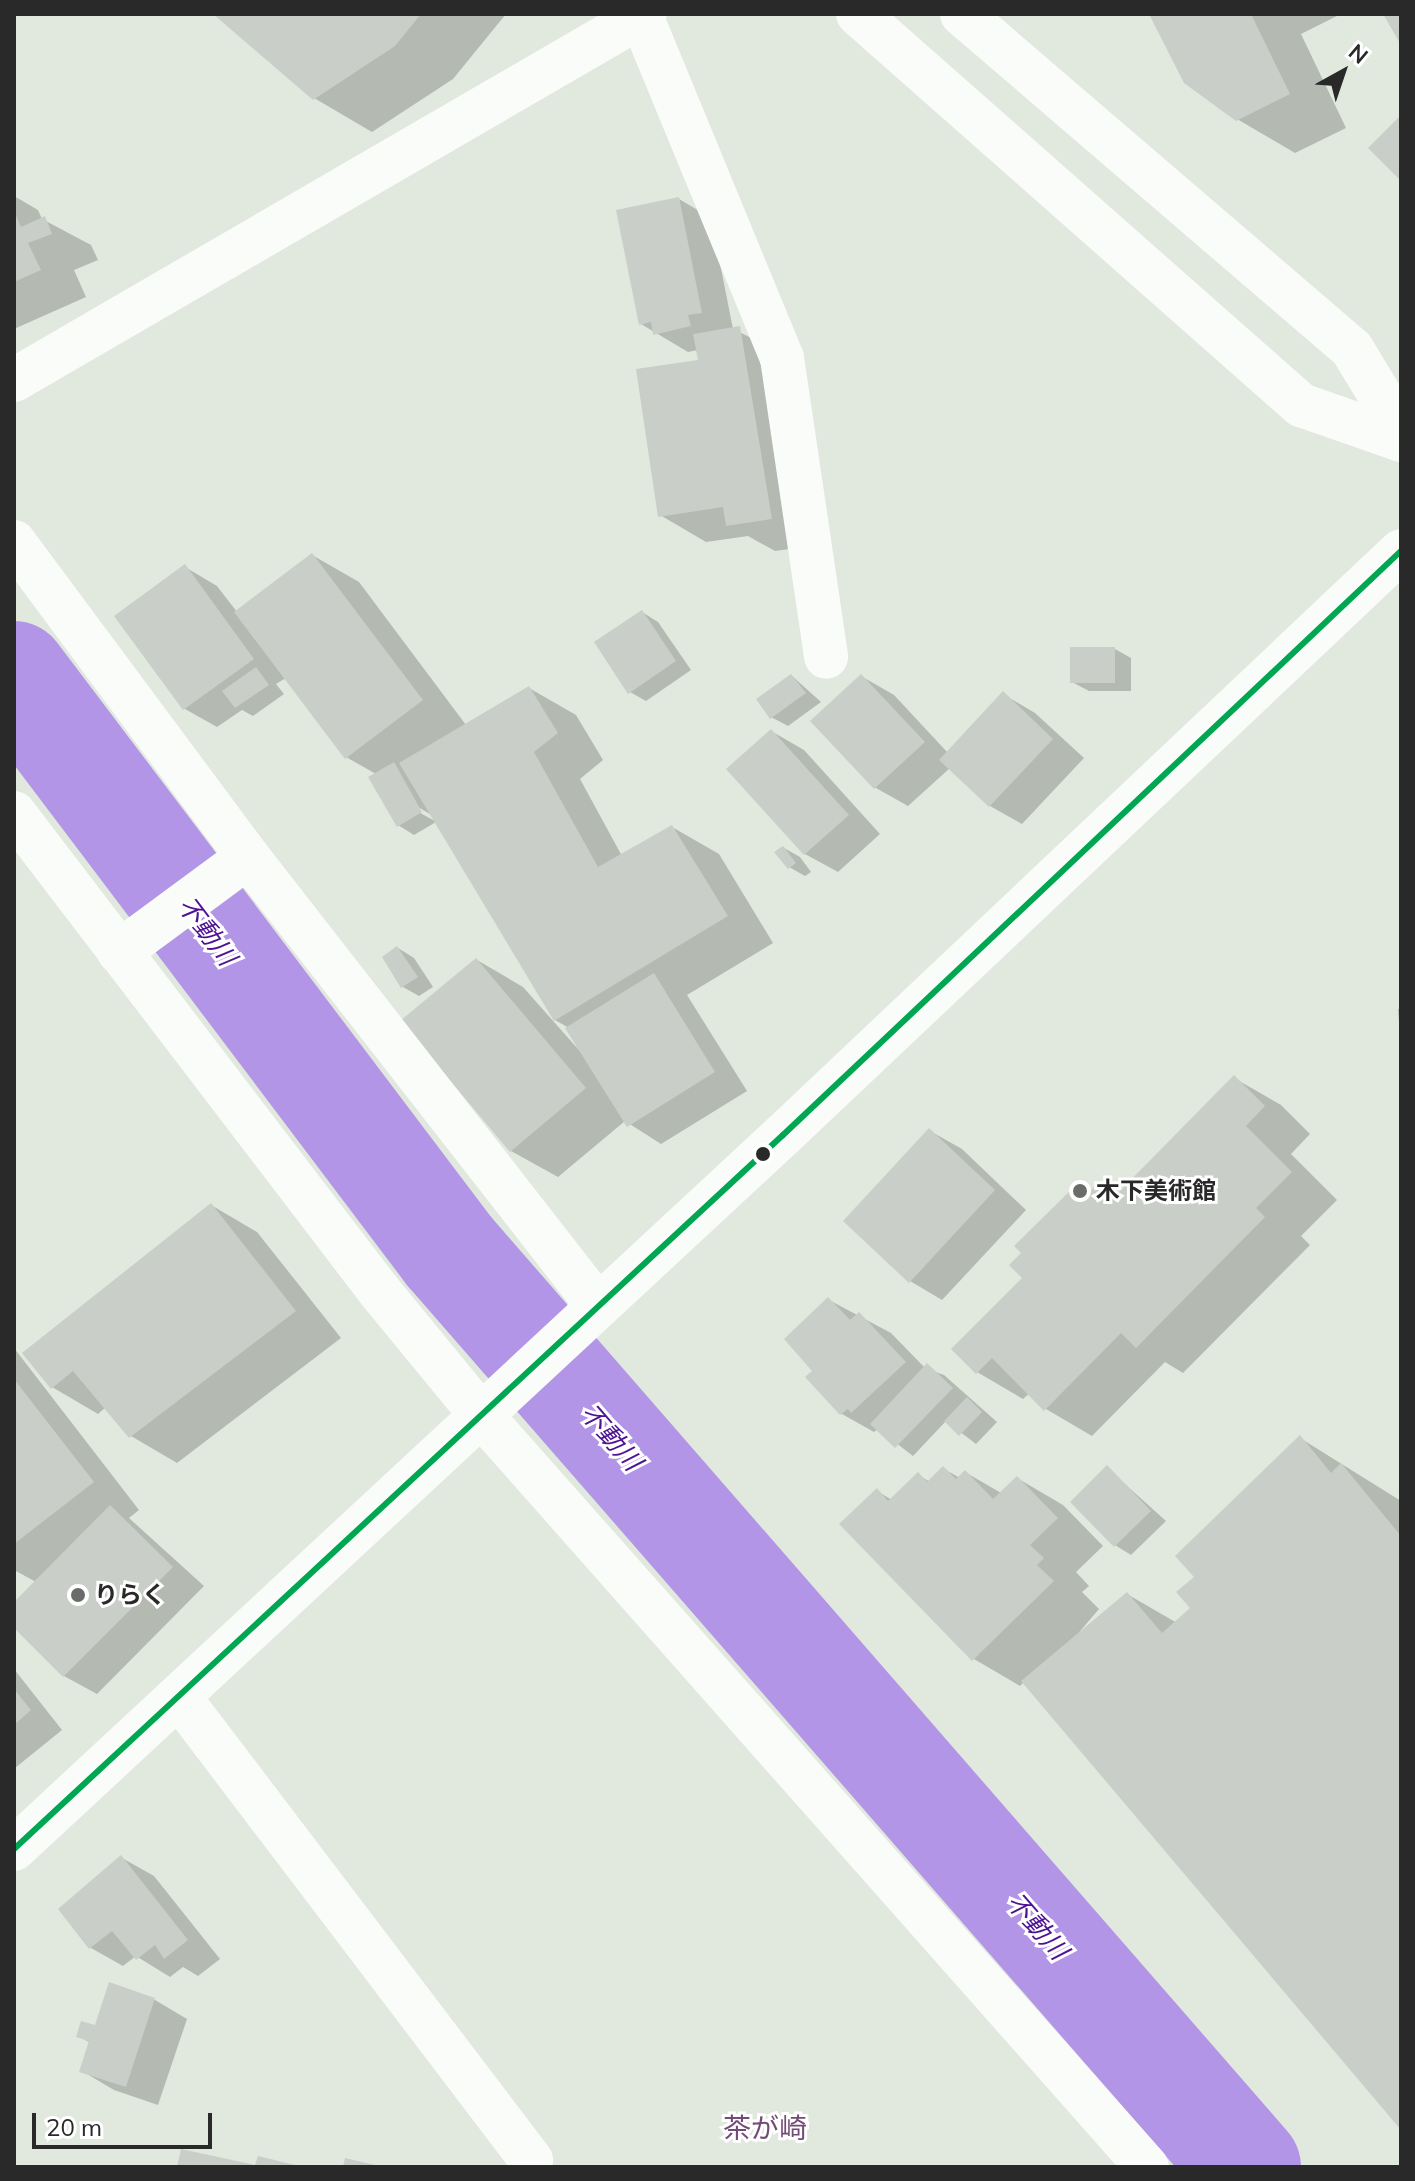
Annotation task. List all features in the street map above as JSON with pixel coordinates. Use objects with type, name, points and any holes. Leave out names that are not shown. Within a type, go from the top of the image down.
[{"type":"street","points":[[858,14],[1301,405],[1401,440]]},
{"type":"street","points":[[962,14],[1352,349],[1401,430]]},
{"type":"street","points":[[14,380],[643,15],[782,358],[826,657]]},
{"type":"street","points":[[14,542],[238,864],[592,1312]]},
{"type":"street","points":[[14,1849],[495,1403],[1401,551]]},
{"type":"street","points":[[14,813],[131,943],[380,1292],[495,1403],[1147,2167]]},
{"type":"street","points":[[131,943],[238,864]]},
{"type":"street","points":[[179,1697],[531,2160]]},
{"type":"building","points":[[213,14],[421,14],[395,46],[313,100]]},
{"type":"building","points":[[1149,14],[1251,14],[1290,94],[1236,121],[1184,83]]},
{"type":"building","points":[[1383,14],[1401,14],[1401,45]]},
{"type":"building","points":[[1401,115],[1401,181],[1368,148]]},
{"type":"building","points":[[679,197],[702,313],[688,315],[691,326],[653,335],[651,322],[639,325],[616,210]]},
{"type":"building","points":[[14,211],[21,227],[45,216],[52,234],[28,243],[41,270],[14,282]]},
{"type":"building","points":[[740,326],[772,519],[726,526],[723,507],[658,517],[636,369],[698,360],[693,334]]},
{"type":"building","points":[[312,553],[423,700],[345,759],[234,612]]},
{"type":"building","points":[[185,564],[254,659],[183,710],[114,616]]},
{"type":"building","points":[[642,610],[676,661],[628,694],[594,642]]},
{"type":"building","points":[[1070,647],[1115,647],[1115,683],[1070,683]]},
{"type":"building","points":[[256,667],[269,685],[235,708],[222,691]]},
{"type":"building","points":[[791,674],[806,693],[770,719],[756,699]]},
{"type":"building","points":[[861,674],[925,742],[874,789],[810,721]]},
{"type":"building","points":[[529,686],[558,733],[534,752],[598,867],[672,825],[728,916],[554,1021],[399,763]]},
{"type":"building","points":[[1003,691],[1053,739],[989,807],[939,760]]},
{"type":"building","points":[[771,729],[849,815],[804,855],[726,769]]},
{"type":"building","points":[[394,762],[422,812],[397,827],[368,777]]},
{"type":"building","points":[[783,846],[796,863],[788,869],[774,852]]},
{"type":"building","points":[[397,946],[418,977],[401,988],[382,957]]},
{"type":"building","points":[[476,958],[586,1088],[510,1152],[400,1021]]},
{"type":"building","points":[[654,973],[715,1072],[627,1127],[565,1028]]},
{"type":"building","points":[[1234,1075],[1265,1106],[1246,1126],[1292,1172],[1256,1208],[1265,1217],[1136,1348],[1121,1333],[1044,1411],[992,1358],[976,1374],[951,1349],[1022,1278],[1009,1265],[1021,1253],[1014,1246],[1079,1182],[1089,1192],[1099,1182],[1114,1197]]},
{"type":"building","points":[[929,1128],[995,1190],[909,1283],[843,1221]]},
{"type":"building","points":[[211,1203],[296,1311],[129,1438],[73,1371],[51,1389],[22,1353]]},
{"type":"building","points":[[828,1297],[850,1320],[859,1312],[906,1362],[851,1413],[848,1409],[840,1415],[805,1377],[812,1371],[784,1339]]},
{"type":"building","points":[[927,1363],[953,1388],[895,1448],[870,1424]]},
{"type":"building","points":[[14,1379],[94,1482],[14,1544]]},
{"type":"building","points":[[967,1397],[982,1412],[959,1436],[944,1421]]},
{"type":"building","points":[[1300,1435],[1331,1473],[1341,1463],[1401,1536],[1401,2130],[1021,1681],[1127,1592],[1162,1633],[1190,1608],[1176,1592],[1194,1577],[1175,1556]]},
{"type":"building","points":[[1107,1465],[1151,1511],[1114,1547],[1070,1502]]},
{"type":"building","points":[[943,1466],[956,1479],[965,1470],[993,1499],[1017,1476],[1058,1518],[1030,1545],[1044,1558],[1037,1565],[1054,1581],[972,1661],[839,1524],[877,1488],[888,1501],[918,1472],[927,1482]]},
{"type":"building","points":[[110,1505],[173,1567],[63,1677],[14,1628],[14,1602]]},
{"type":"building","points":[[14,1689],[31,1710],[14,1725]]},
{"type":"building","points":[[121,1855],[188,1940],[164,1959],[155,1945],[136,1960],[112,1931],[89,1949],[58,1909]]},
{"type":"building","points":[[109,1982],[155,1998],[126,2087],[79,2072],[89,2041],[76,2037],[81,2021],[95,2025]]},
{"type":"building","points":[[181,2149],[255,2165],[258,2156],[303,2167],[177,2167]]},
{"type":"building","points":[[345,2158],[379,2166],[379,2167],[343,2167]]},
{"type":"waterway","name":"不動川","points":[[14,675],[449,1251],[1247,2167]]},
{"type":"transit line","points":[[14,1849],[783,1135],[1401,551]]},
{"type":"place","name":"木下美術館","points":[[1080,1191]]},
{"type":"place","name":"りらく","points":[[78,1595]]},
{"type":"district","name":"茶が崎","points":[[765,2128]]}]
